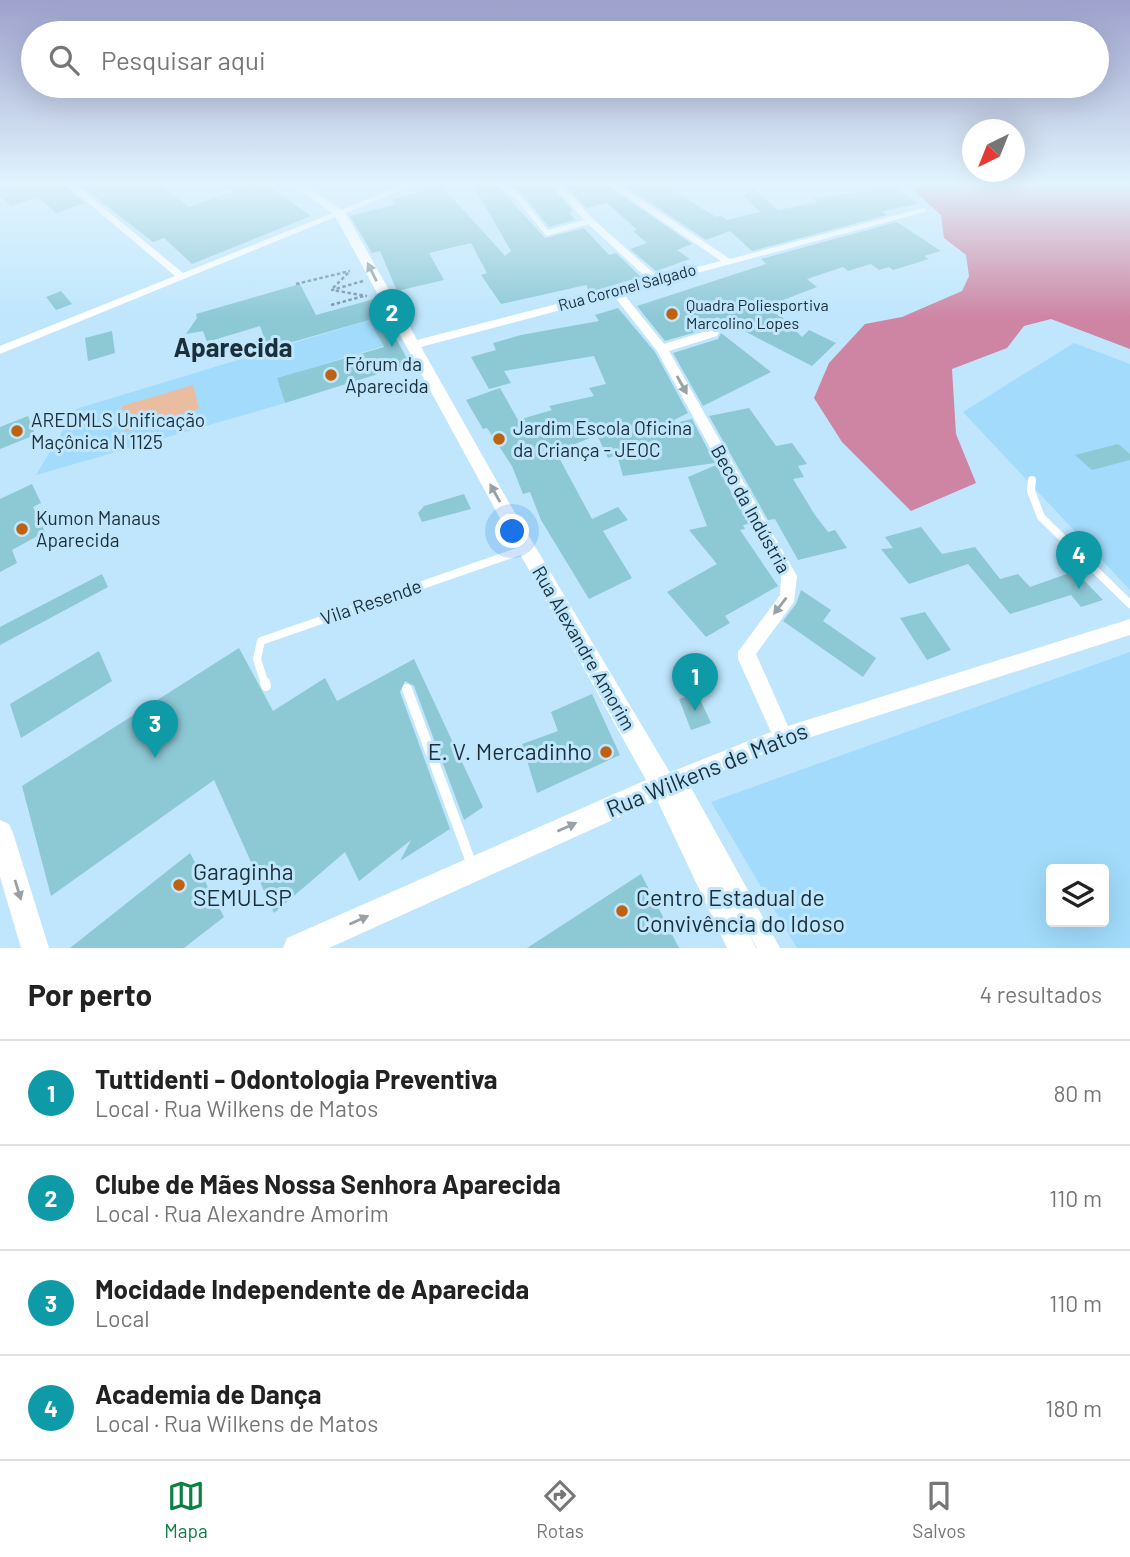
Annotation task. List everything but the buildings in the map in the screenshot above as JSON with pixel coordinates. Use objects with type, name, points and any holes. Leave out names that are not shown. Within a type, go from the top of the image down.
[{"type":"street","points":[[124,229],[181,276]]},
{"type":"street","points":[[0,350],[296,229]]},
{"type":"street","name":"Rua Alexandre Amorim","points":[[347,229],[374,283],[413,345],[527,549],[670,782],[743,948]]},
{"type":"street","points":[[599,229],[654,279]]},
{"type":"street","points":[[680,229],[726,260]]},
{"type":"street","name":"Rua Coronel Salgado","points":[[413,345],[850,229]]},
{"type":"street","name":"Beco da Indústria","points":[[615,290],[663,349],[789,576],[788,597],[747,652],[747,659],[783,737]]},
{"type":"street","points":[[663,349],[713,333]]},
{"type":"street","name":"Rua Wilkens de Matos","points":[[297,948],[670,782],[783,737],[1130,627]]},
{"type":"street","points":[[670,782],[769,948]]},
{"type":"street","points":[[0,833],[35,948]]},
{"type":"lane","points":[[544,229],[547,233],[560,229]]},
{"type":"lane","points":[[1032,480],[1031,491],[1041,517],[1130,604]]},
{"type":"lane","name":"Vila Resende","points":[[266,686],[257,659],[261,641],[527,549]]},
{"type":"lane","points":[[407,689],[474,869]]},
{"type":"path","points":[[332,290],[350,271]]},
{"type":"path","points":[[296,284],[350,271],[374,283]]},
{"type":"path","points":[[332,290],[374,283]]},
{"type":"path","points":[[332,290],[374,283]]},
{"type":"path","points":[[331,305],[374,283]]},
{"type":"shaded area","points":[[943,229],[1130,229],[1130,349],[1051,319],[1024,326],[1007,348],[952,369],[956,434],[976,483],[911,511],[842,442],[814,398],[829,363],[865,324],[902,317],[962,291],[969,276],[966,255],[944,238]]},
{"type":"shaded area","points":[[383,316],[378,336],[383,346],[278,378],[285,403],[36,475],[76,409]]},
{"type":"shaded area","points":[[1074,343],[1130,364],[1130,590],[963,412]]},
{"type":"shaded area","points":[[193,385],[199,409],[125,432],[122,406]]},
{"type":"shaded area","points":[[1130,652],[1130,948],[797,948],[711,802]]},
{"type":"place","name":"Quadra Poliesportiva Marcolino Lopes","points":[[672,314]]},
{"type":"place","name":"Clube de Mães Nossa Senhora Aparecida","points":[[392,347]]},
{"type":"place","name":"Fórum da Aparecida","points":[[331,375]]},
{"type":"place","name":"AREDMLS Unificação Maçônica N 1125","points":[[17,431]]},
{"type":"place","name":"Jardim Escola Oficina da Criança - JEOC","points":[[499,439]]},
{"type":"place","name":"Kumon Manaus Aparecida","points":[[22,529]]},
{"type":"place","name":"Academia de Dança","points":[[1079,589]]},
{"type":"place","name":"Tuttidenti - Odontologia Preventiva","points":[[695,711]]},
{"type":"place","name":"E. V. Mercadinho","points":[[606,752]]},
{"type":"place","name":"Mocidade Independente de Aparecida","points":[[155,758]]},
{"type":"place","name":"Garaginha SEMULSP","points":[[179,885]]},
{"type":"place","name":"Centro Estadual de Convivência do Idoso","points":[[622,911]]},
{"type":"district","name":"Aparecida","points":[[233,348]]}]
